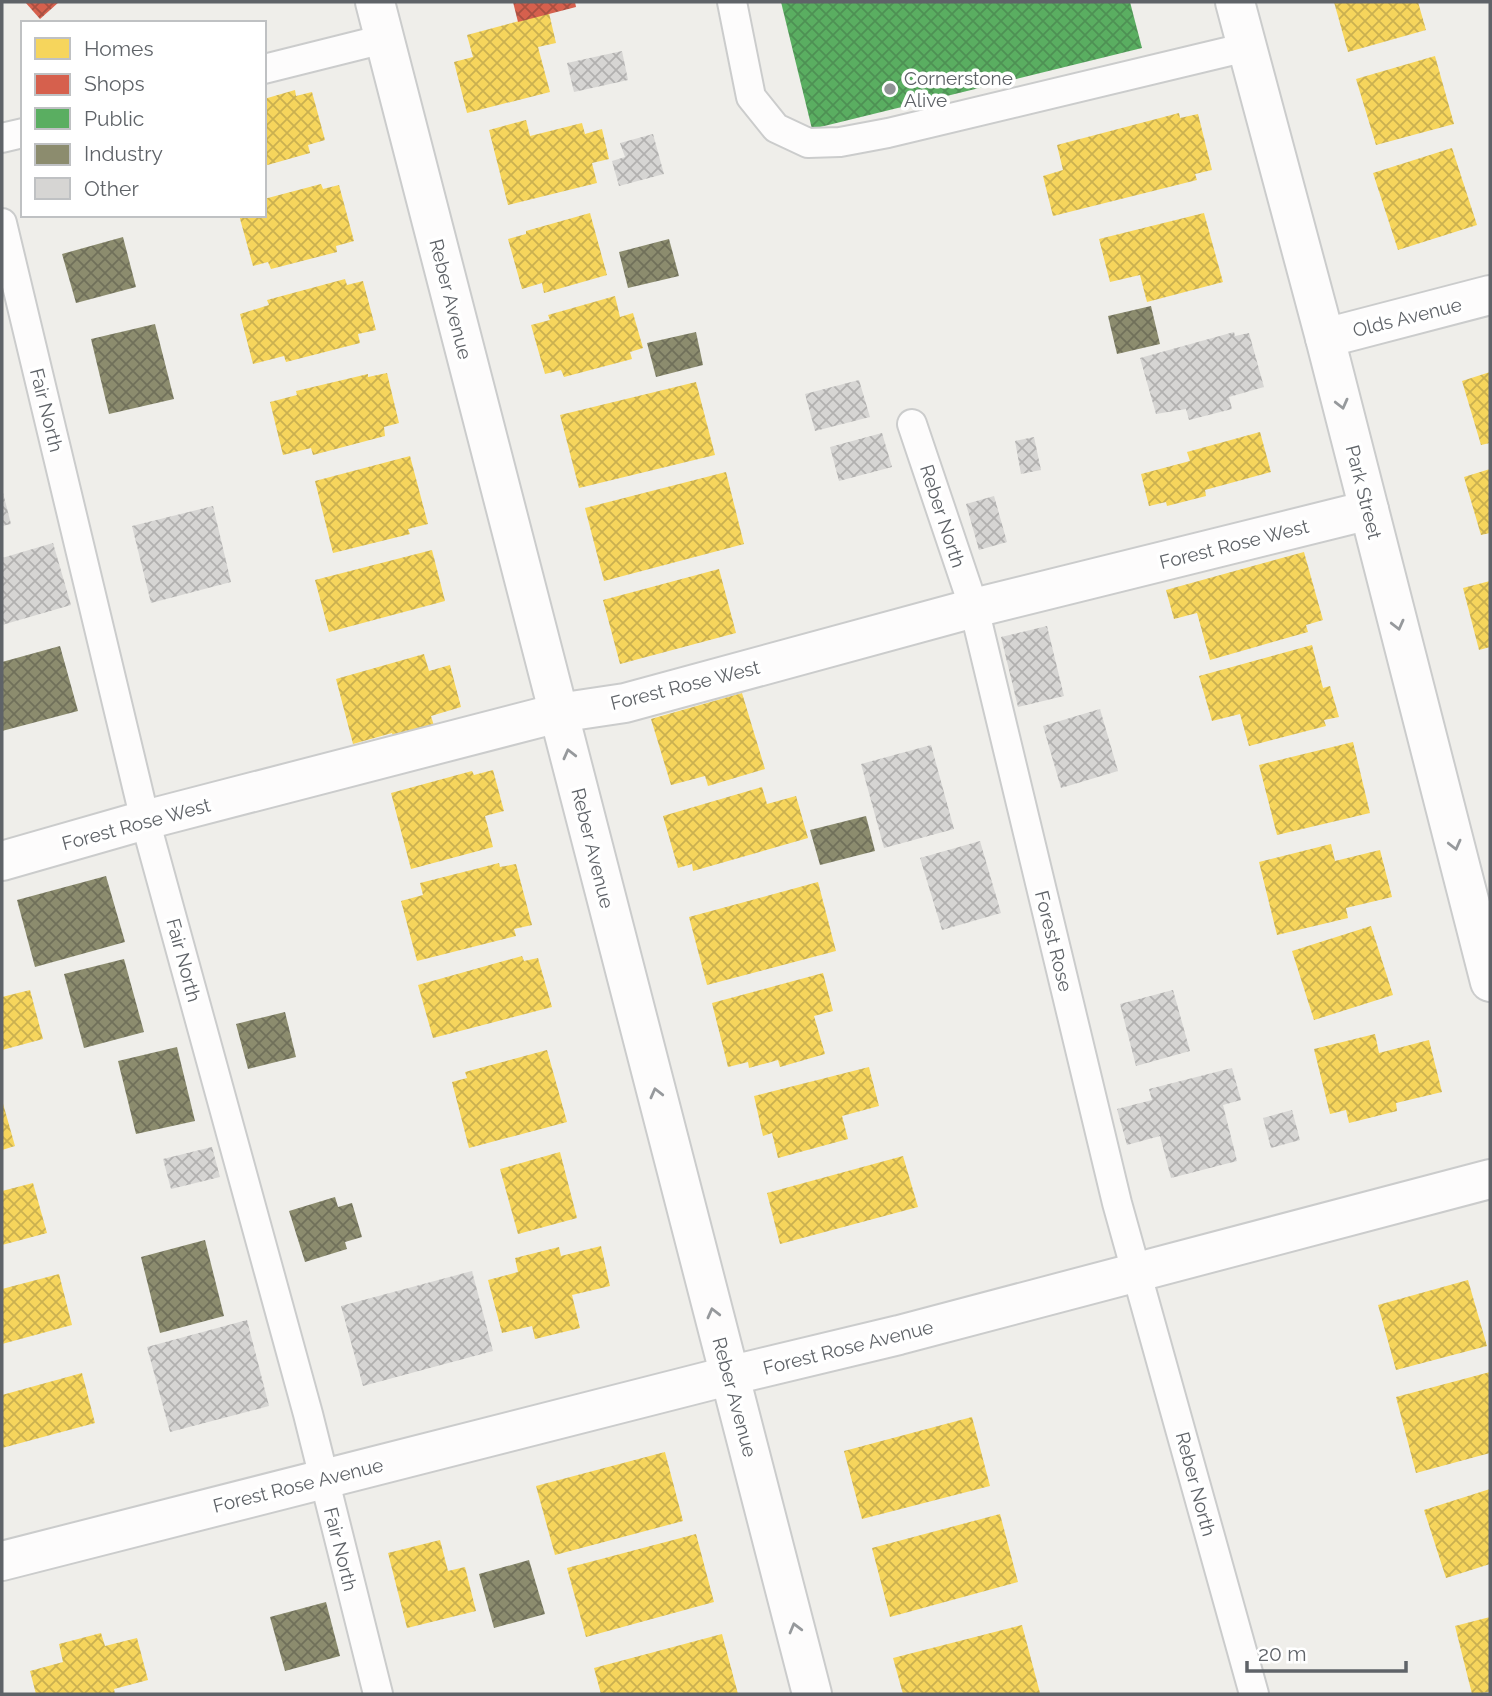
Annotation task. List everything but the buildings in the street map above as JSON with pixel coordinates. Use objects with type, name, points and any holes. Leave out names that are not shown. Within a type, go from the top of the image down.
[{"type":"street","name":"Reber Avenue","points":[[375,2],[812,1694]]},
{"type":"street","name":"Park Street","points":[[1235,2],[1325,338],[1490,982]]},
{"type":"street","name":"Olds Avenue","points":[[1325,338],[1490,295]]},
{"type":"street","name":"Forest Rose West","points":[[2,860],[145,820],[558,713],[625,703],[974,608],[1369,510]]},
{"type":"street","name":"Forest Rose Avenue","points":[[2,1561],[899,1335],[1490,1179]]},
{"type":"lane","points":[[732,2],[751,97],[776,128],[808,143],[840,142],[888,133],[1247,47]]},
{"type":"lane","points":[[266,68],[384,39]]},
{"type":"lane","points":[[2,138],[21,133]]},
{"type":"lane","name":"Fair North","points":[[2,223],[145,820],[305,1401],[378,1694]]},
{"type":"lane","name":"Reber North","points":[[912,424],[974,608]]},
{"type":"lane","name":"Forest Rose","points":[[974,608],[1116,1203],[1136,1273]]},
{"type":"lane","name":"Reber North","points":[[1136,1273],[1254,1694]]},
{"type":"place","name":"Cornerstone Alive","points":[[890,89]]}]
